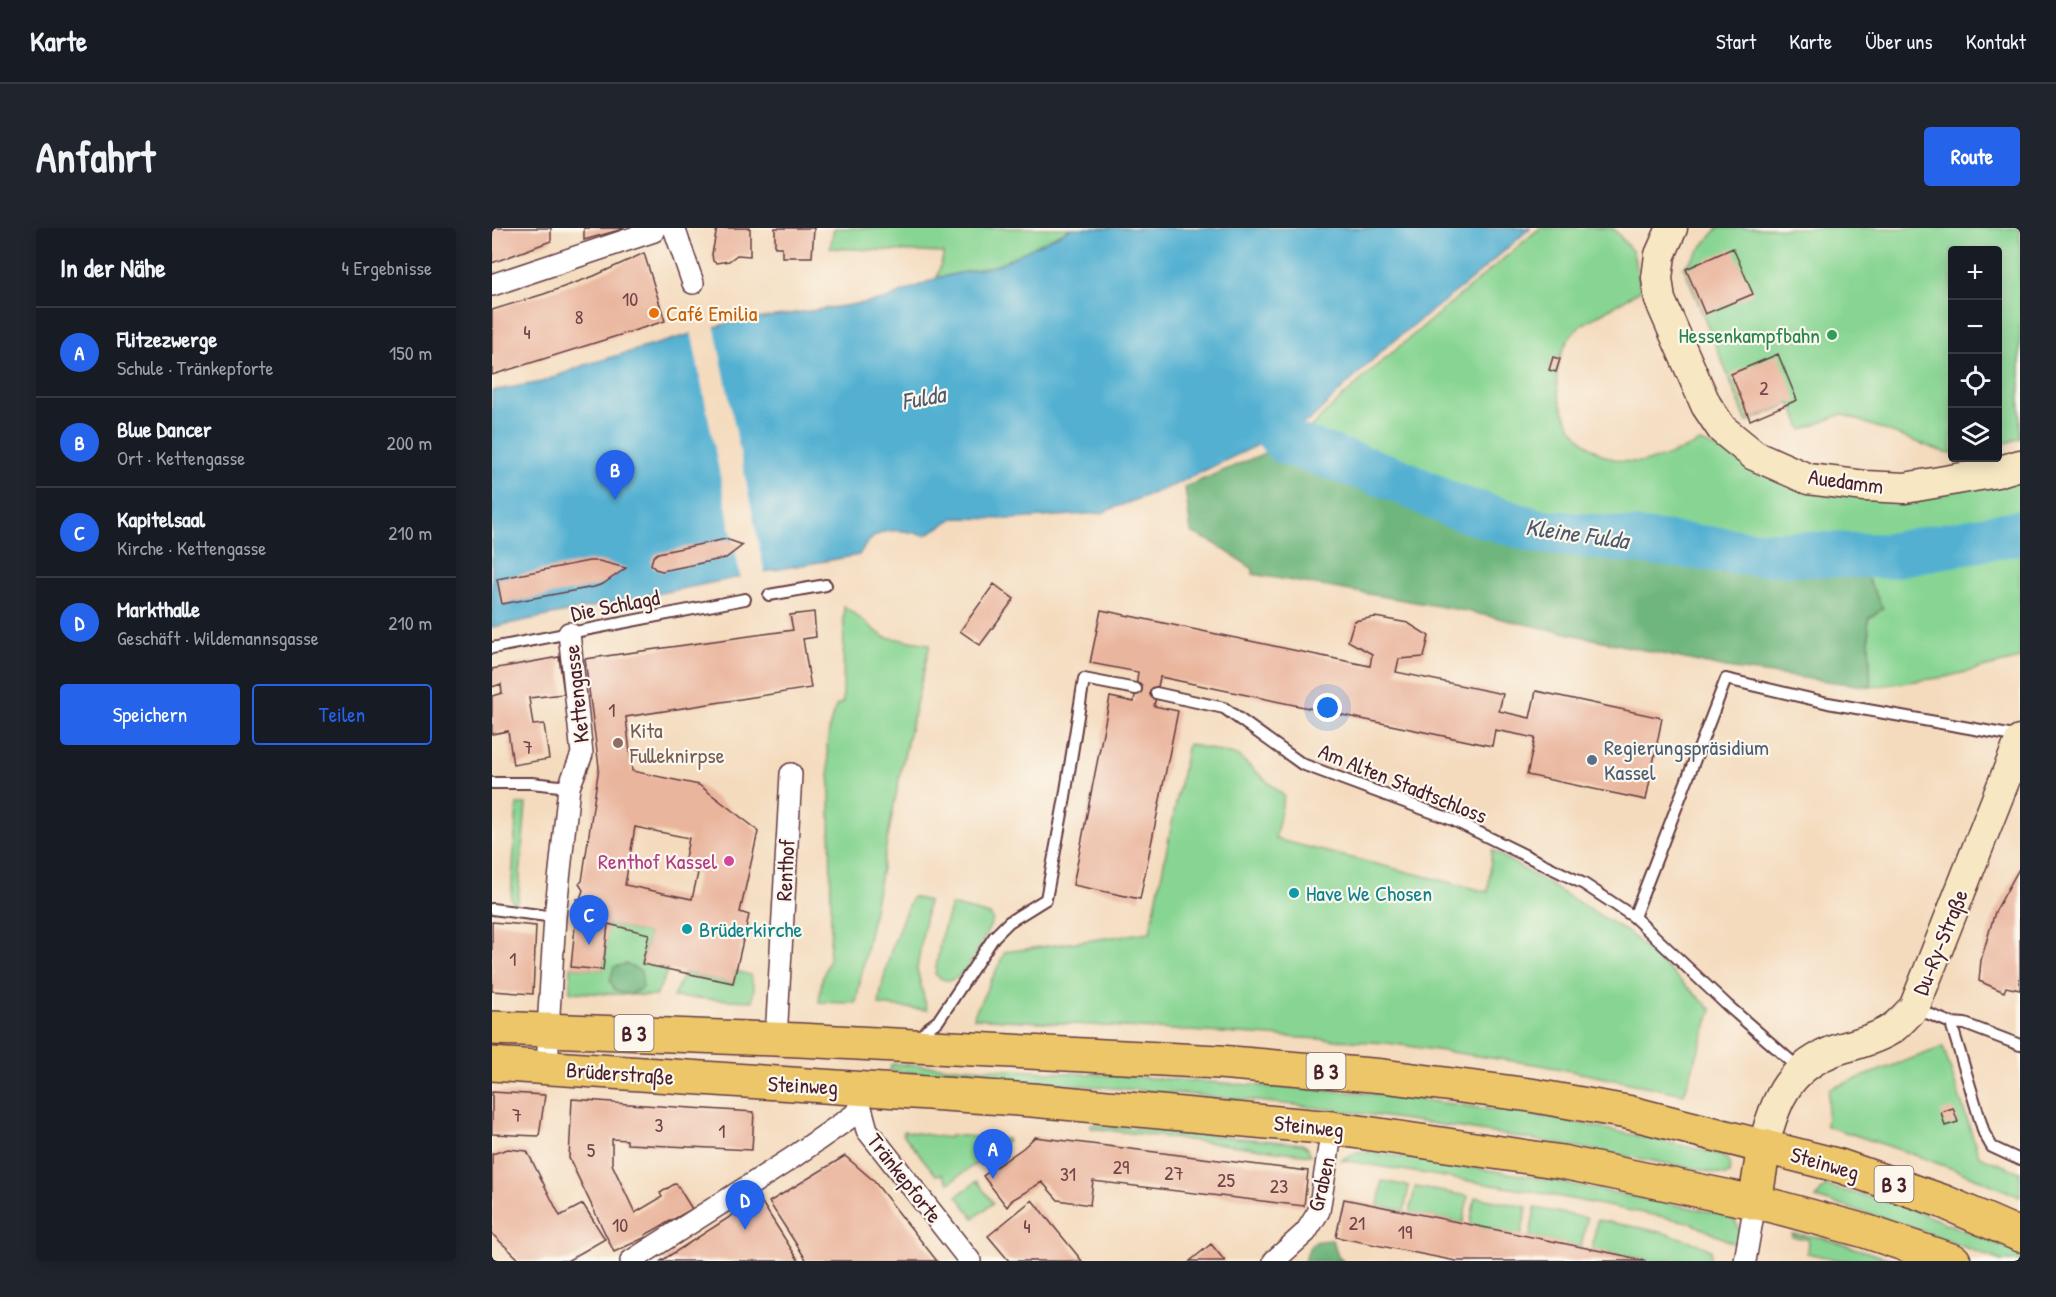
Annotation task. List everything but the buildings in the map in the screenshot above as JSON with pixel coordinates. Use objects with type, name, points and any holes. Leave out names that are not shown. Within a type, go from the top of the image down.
[{"type":"main road","name":"Brüderstraße","points":[[492,1028],[776,1039]]},
{"type":"main road","name":"Steinweg","points":[[776,1039],[1207,1061],[1383,1076],[1530,1095],[1627,1112],[1764,1146],[1875,1177],[1942,1201],[2020,1235]]},
{"type":"main road","name":"Steinweg","points":[[859,1099],[860,1065],[866,1057],[896,1045]]},
{"type":"main road","name":"Brüderstraße","points":[[492,1064],[749,1083]]},
{"type":"main road","name":"Steinweg","points":[[749,1083],[859,1099],[1032,1101],[1332,1128],[1562,1162],[1755,1203],[1865,1231],[1954,1261]]},
{"type":"main road","name":"Steinweg","points":[[1755,1203],[1764,1146]]},
{"type":"street","points":[[492,285],[654,231],[655,228]]},
{"type":"street","points":[[674,228],[693,283]]},
{"type":"street","name":"Auedamm","points":[[1672,228],[1660,255],[1657,278],[1660,300],[1706,405],[1722,429],[1754,455],[1808,479],[1905,488],[1997,472],[2020,465]]},
{"type":"street","name":"Kettengasse","points":[[548,1068],[548,1029],[555,917],[569,787],[582,754],[569,633]]},
{"type":"street","name":"Du-Ry-Straße","points":[[1764,1146],[1774,1107],[1782,1092],[1800,1069],[1827,1053],[1893,1029],[1914,1008],[2020,739]]},
{"type":"street","name":"Renthof","points":[[776,1039],[791,774]]},
{"type":"street","points":[[631,1261],[813,1144],[859,1099]]},
{"type":"street","name":"Tränkepforte","points":[[859,1099],[867,1130],[970,1261]]},
{"type":"street","name":"Graben","points":[[1281,1259],[1306,1232],[1319,1211],[1332,1128]]},
{"type":"street","points":[[1745,1261],[1755,1203]]},
{"type":"lane","points":[[769,595],[826,585]]},
{"type":"lane","name":"Die Schlagd","points":[[492,648],[745,600]]},
{"type":"lane","points":[[896,1045],[938,1021],[994,937],[1010,922],[1046,899],[1084,679],[1136,689]]},
{"type":"lane","points":[[1635,917],[1726,679],[1828,703],[2020,739]]},
{"type":"lane","name":"Am Alten Stadtschloss","points":[[1156,693],[1224,708],[1302,764],[1453,820],[1584,884],[1635,917],[1800,1069]]},
{"type":"lane","points":[[492,783],[520,782],[569,787]]},
{"type":"lane","points":[[492,909],[555,917]]},
{"type":"lane","points":[[1914,1008],[1951,1023],[1965,1024],[2020,1044]]},
{"type":"lane","points":[[1951,1023],[1984,1133],[1992,1147],[2020,1160]]},
{"type":"green space","points":[[834,228],[1072,228],[998,265],[937,278],[944,253],[830,248]]},
{"type":"green space","points":[[1540,228],[1613,228],[1633,252],[1641,290],[1578,328],[1565,346],[1558,366],[1557,386],[1562,407],[1571,426],[1584,442],[1602,454],[1622,461],[1643,462],[1663,458],[1701,442],[1804,485],[2020,475],[2020,659],[1945,677],[1871,687],[1868,619],[1882,608],[1861,566],[1861,546],[1746,546],[1556,522],[1483,505],[1304,433],[1374,368]]},
{"type":"green space","name":"Hessenkampfbahn","points":[[1718,228],[2020,228],[2020,438],[2002,445],[2002,246],[1948,246],[1948,453],[1842,414],[1802,430],[1791,403],[1747,422],[1684,268]]},
{"type":"green space","points":[[1279,447],[1362,477],[1462,520],[1517,536],[1751,561],[1861,561],[1861,566],[1883,608],[1868,619],[1871,687],[1726,668],[1461,610],[1253,574],[1253,569],[1214,543],[1191,532],[1185,487]]},
{"type":"green space","points":[[844,606],[884,637],[930,644],[901,769],[856,1003],[819,1002],[822,980],[829,959],[831,927],[830,787],[827,746],[830,724],[836,706],[843,702]]},
{"type":"green space","points":[[1188,744],[1238,756],[1284,796],[1275,839],[1488,892],[1492,850],[1629,933],[1712,1010],[1684,1094],[1541,1065],[1387,1043],[974,1018],[1005,952],[1150,932]]},
{"type":"green space","points":[[517,804],[526,804],[518,900],[515,904],[511,899]]},
{"type":"green space","points":[[912,897],[928,901],[917,969],[927,1010],[879,1005],[891,950]]},
{"type":"green space","points":[[951,905],[990,915],[993,920],[970,964],[954,979],[945,980],[935,974],[941,937]]},
{"type":"green space","points":[[608,924],[649,934],[642,963],[668,969],[656,996],[570,992],[571,967],[603,970]]},
{"type":"green space","points":[[626,964],[641,971],[643,987],[630,995],[615,990],[610,981],[614,967]]},
{"type":"green space","points":[[736,971],[750,975],[754,988],[752,1001],[673,997],[684,973],[732,983]]},
{"type":"green space","points":[[1943,1047],[1979,1156],[2020,1172],[2020,1197],[1924,1158],[1826,1126],[1829,1089]]},
{"type":"green space","points":[[892,1064],[1109,1075],[1378,1094],[1555,1118],[1707,1151],[1724,1157],[1730,1163],[1729,1174],[1724,1175],[1595,1150],[1422,1122],[1318,1108],[1136,1090],[891,1071]]},
{"type":"green space","points":[[1091,1124],[1302,1144],[1307,1147],[1311,1155],[1091,1128]]},
{"type":"green space","points":[[904,1131],[949,1138],[950,1135],[1007,1139],[1008,1141],[949,1183],[942,1174],[936,1175],[903,1134]]},
{"type":"green space","points":[[1357,1152],[1534,1177],[1717,1213],[1734,1220],[1741,1231],[1737,1245],[1689,1222],[1535,1192],[1341,1160]]},
{"type":"green space","points":[[977,1181],[993,1203],[974,1218],[957,1196]]},
{"type":"green space","points":[[1382,1181],[1409,1186],[1404,1211],[1378,1206]]},
{"type":"green space","points":[[1825,1186],[1901,1205],[2014,1251],[2020,1254],[2020,1261],[2001,1261],[1909,1226],[1816,1198]]},
{"type":"green space","points":[[1415,1187],[1468,1196],[1463,1223],[1410,1213]]},
{"type":"green space","points":[[1475,1197],[1527,1207],[1521,1235],[1470,1225]]},
{"type":"green space","points":[[1535,1208],[1587,1218],[1581,1247],[1530,1237]]},
{"type":"green space","points":[[1597,1220],[1655,1231],[1697,1244],[1711,1250],[1710,1261],[1651,1261],[1592,1249]]},
{"type":"green space","points":[[1792,1234],[1819,1237],[1896,1261],[1843,1261],[1807,1253],[1808,1239],[1792,1237]]},
{"type":"green space","points":[[1332,1240],[1338,1256],[1343,1261],[1305,1261],[1313,1243]]},
{"type":"water","name":"Fulda","points":[[1072,228],[1530,228],[1471,280],[1388,345],[1310,420],[1174,485],[1101,513],[1014,519],[954,518],[926,535],[888,531],[872,538],[859,555],[492,627],[492,391],[542,382],[585,365],[729,323],[884,300],[937,278],[998,265]]},
{"type":"pier","points":[[714,324],[765,575],[741,580],[691,331]]},
{"type":"waterway","name":"Kleine Fulda","points":[[1241,386],[1285,442],[1396,479],[1453,506],[1537,531],[1751,553],[1886,556],[2020,532]]},
{"type":"place","name":"Café Emilia","points":[[654,313]]},
{"type":"place","name":"Hessenkampfbahn","points":[[1832,335]]},
{"type":"place","name":"Blue Dancer","points":[[615,500]]},
{"type":"place","name":"Kita Fulleknirpse","points":[[618,743]]},
{"type":"place","name":"Regierungspräsidium Kassel","points":[[1592,760]]},
{"type":"place","name":"Renthof Kassel","points":[[729,861]]},
{"type":"place","name":"Have We Chosen","points":[[1294,893]]},
{"type":"place","name":"Brüderkirche","points":[[687,929]]},
{"type":"place","name":"Kapitelsaal","points":[[589,945]]},
{"type":"place","name":"Flitzezwerge","points":[[993,1179]]},
{"type":"place","name":"Markthalle","points":[[745,1230]]}]
